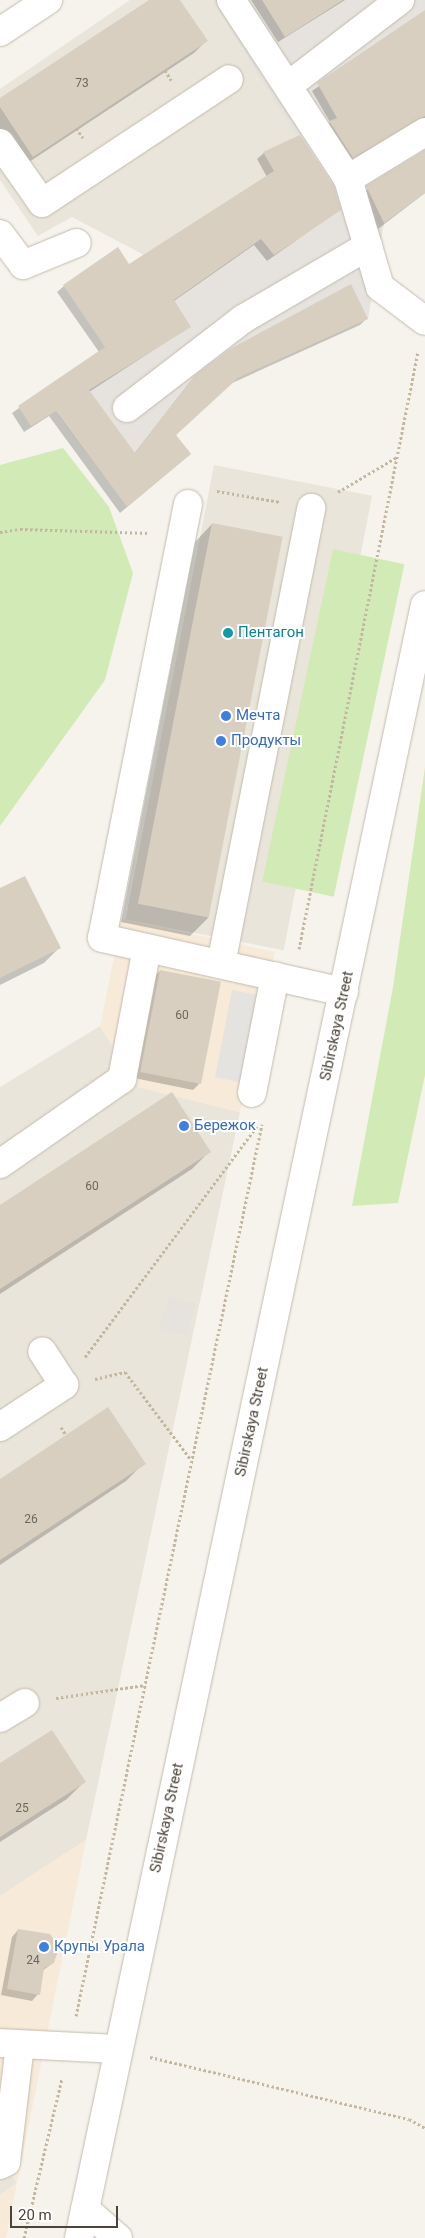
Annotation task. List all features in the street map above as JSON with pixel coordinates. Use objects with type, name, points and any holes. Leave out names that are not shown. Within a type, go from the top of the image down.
[{"type":"street","points":[[0,32],[48,0]]},
{"type":"street","points":[[231,0],[289,85],[348,179],[380,287],[425,321]]},
{"type":"street","points":[[289,85],[400,0]]},
{"type":"street","points":[[0,143],[42,203],[229,79]]},
{"type":"street","points":[[348,179],[425,132]]},
{"type":"street","points":[[0,234],[23,266],[76,243]]},
{"type":"street","points":[[127,408],[243,319],[368,246]]},
{"type":"street","points":[[188,504],[102,938],[344,992]]},
{"type":"street","points":[[221,964],[311,508]]},
{"type":"street","name":"Sibirskaya Street","points":[[79,2238],[425,605]]},
{"type":"street","points":[[0,1164],[122,1079],[147,948]]},
{"type":"street","points":[[252,1094],[284,978]]},
{"type":"street","points":[[0,1427],[64,1385],[42,1351]]},
{"type":"street","points":[[0,1718],[25,1703]]},
{"type":"street","points":[[2,2172],[10,2044],[69,2049],[118,2049]]},
{"type":"street","points":[[86,2209],[118,2238]]},
{"type":"path","points":[[284,978],[425,321]]},
{"type":"path","points":[[24,2238],[69,2049],[263,1118],[64,1385]]},
{"type":"path","points":[[64,1385],[125,1372],[191,1461]]},
{"type":"path","points":[[25,1703],[145,1685]]},
{"type":"path","points":[[118,2049],[409,2119],[425,2128]]},
{"type":"shaded area","points":[[130,0],[212,0],[297,136],[274,171],[144,255],[72,217],[38,236],[0,180],[0,89]]},
{"type":"shaded area","points":[[212,0],[425,0],[425,193],[384,223],[368,319],[238,378],[176,435],[191,454],[127,507],[59,416],[43,389],[174,300],[144,255],[274,171],[263,152],[296,136]]},
{"type":"shaded area","points":[[214,465],[372,496],[284,950],[126,919]]},
{"type":"shaded area","points":[[122,919],[275,952],[240,1112],[138,1087],[100,1026]]},
{"type":"shaded area","points":[[232,990],[273,998],[256,1085],[215,1077]]},
{"type":"shaded area","points":[[100,1026],[138,1087],[240,1112],[86,1840],[0,1896],[0,1087]]},
{"type":"shaded area","points":[[169,1296],[196,1304],[186,1336],[159,1328]]},
{"type":"shaded area","points":[[86,1840],[17,2183],[0,2157],[0,1896]]},
{"type":"shaded area","points":[[0,2157],[17,2183],[0,2195]]},
{"type":"shaded area","points":[[17,2183],[6,2238],[0,2238],[0,2195]]},
{"type":"green space","points":[[63,448],[109,507],[133,573],[105,680],[0,826],[0,465]]},
{"type":"green space","points":[[333,549],[404,564],[334,897],[262,882]]},
{"type":"green space","points":[[425,767],[425,1075],[398,1203],[352,1206],[393,987]]},
{"type":"building","points":[[149,0],[180,0],[208,41],[33,157],[0,107],[0,98]]},
{"type":"building","points":[[262,0],[343,0],[285,37]]},
{"type":"building","points":[[425,10],[425,116],[353,158],[329,121],[337,118],[317,83]]},
{"type":"building","points":[[300,135],[334,186],[341,210],[274,255],[261,239],[174,300],[191,327],[89,390],[135,453],[195,375],[230,349],[351,284],[368,319],[238,378],[176,435],[191,454],[127,507],[56,411],[31,426],[18,406],[105,347],[63,285],[118,247],[129,264],[274,171],[263,152]]},
{"type":"building","points":[[425,150],[425,193],[384,223],[366,186]]},
{"type":"building","name":"Пентагон","points":[[212,523],[283,537],[209,918],[138,904]]},
{"type":"building","points":[[25,876],[61,948],[0,978],[0,888]]},
{"type":"building","points":[[160,970],[221,982],[201,1084],[140,1072]]},
{"type":"building","points":[[172,1092],[211,1152],[0,1289],[0,1205]]},
{"type":"building","points":[[108,1407],[146,1464],[0,1560],[0,1479]]},
{"type":"building","points":[[52,1730],[86,1782],[0,1837],[0,1763]]},
{"type":"building","points":[[18,1929],[50,1934],[59,1946],[54,1963],[44,1968],[40,1995],[7,1989]]},
{"type":"place","name":"Пентагон","points":[[228,633]]},
{"type":"place","name":"Мечта","points":[[226,716]]},
{"type":"place","name":"Продукты","points":[[221,741]]},
{"type":"place","name":"Бережок","points":[[184,1126]]},
{"type":"place","name":"Крупы Урала","points":[[44,1947]]}]
